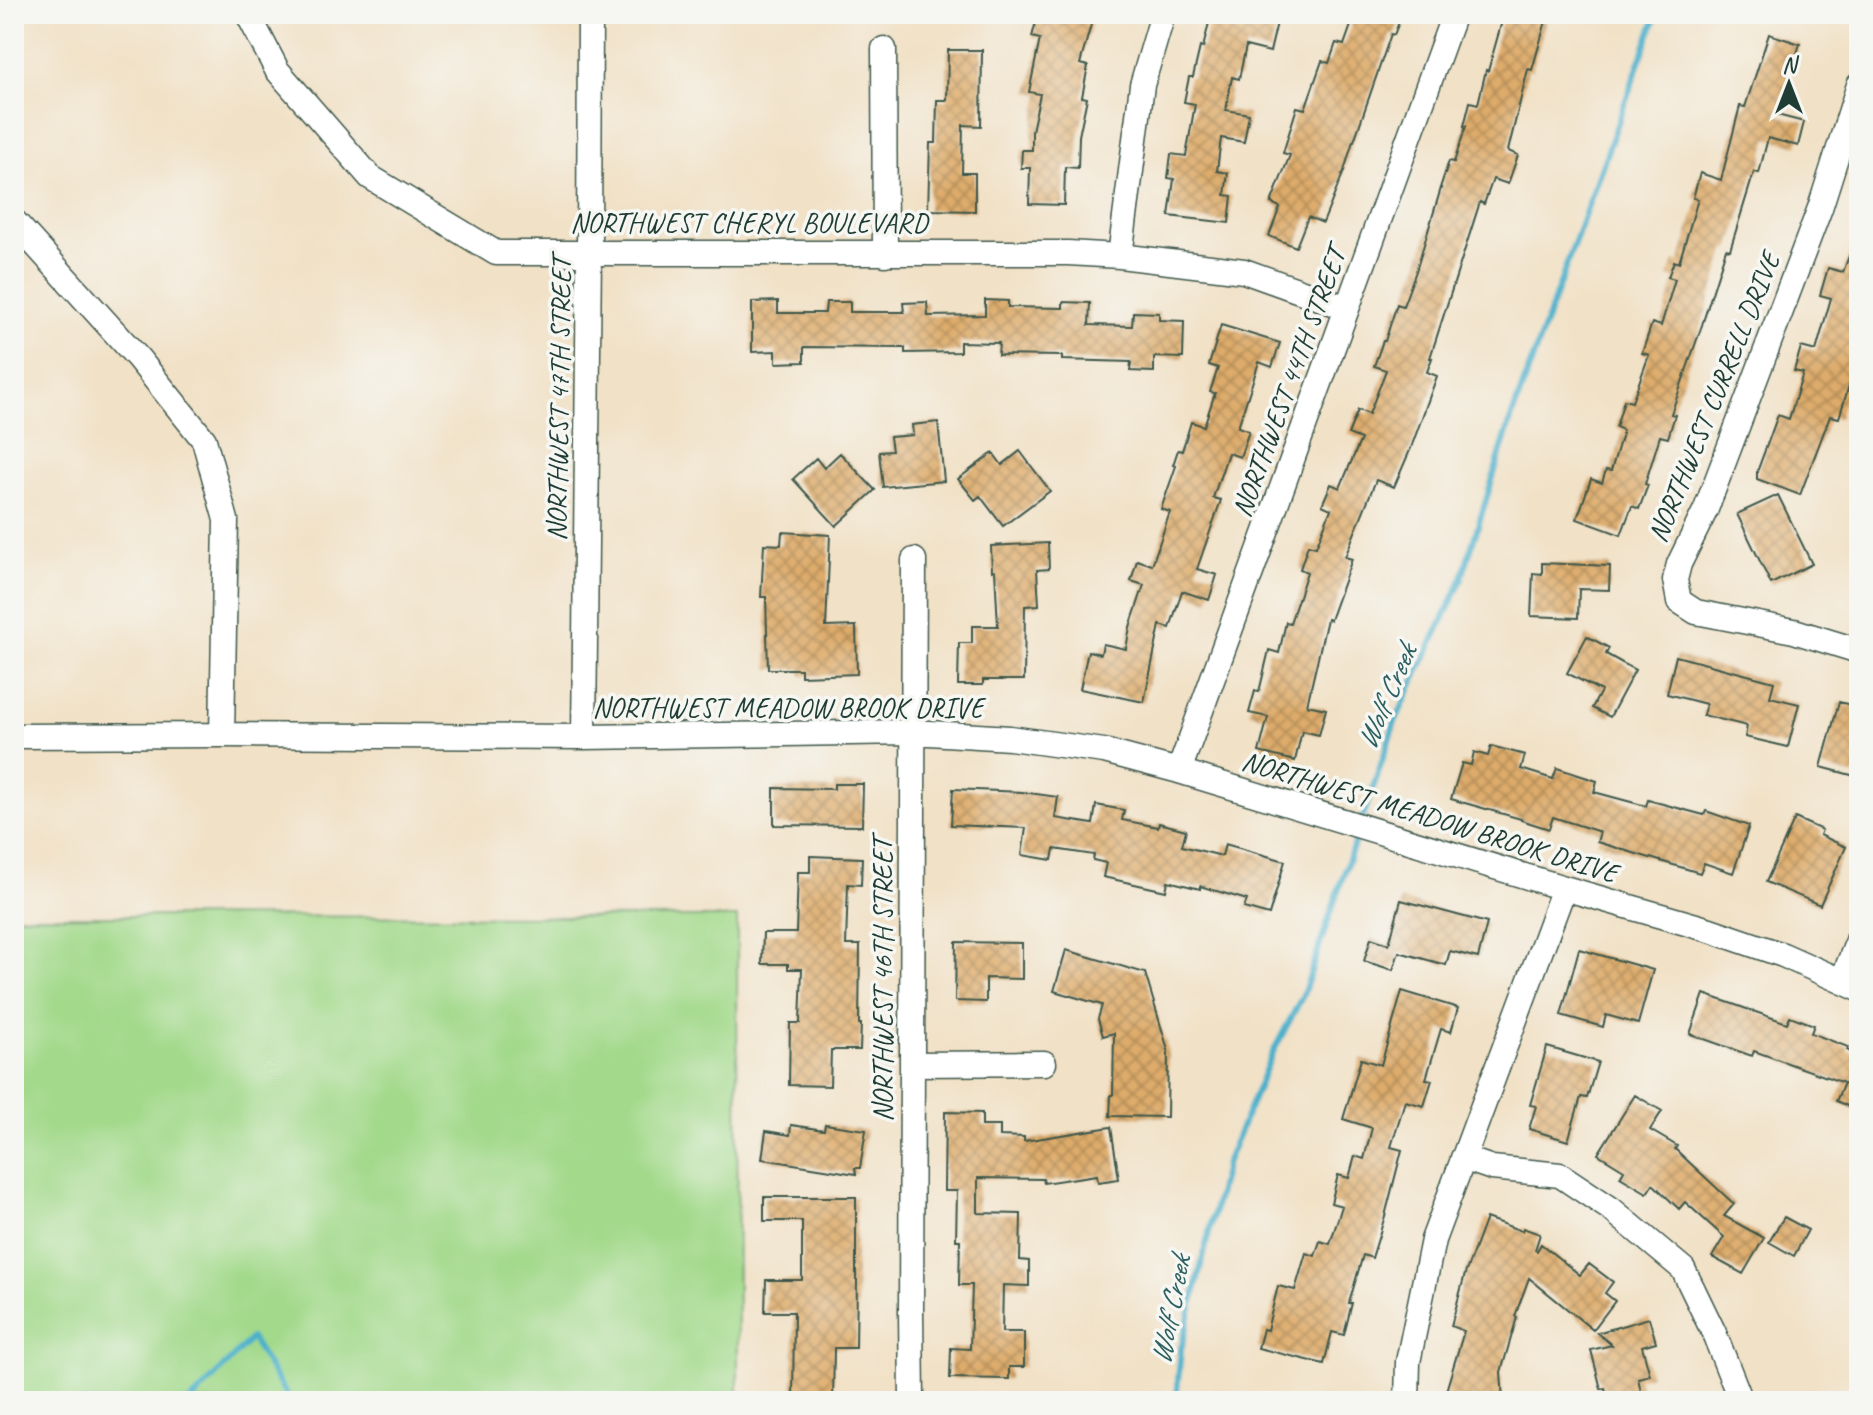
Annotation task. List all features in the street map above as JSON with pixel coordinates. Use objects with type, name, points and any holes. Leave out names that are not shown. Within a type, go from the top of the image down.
[{"type":"street","name":"NORTHWEST CHERYL BOULEVARD","points":[[248,14],[277,70],[370,177],[496,253],[1068,253],[1120,256],[1244,271],[1347,308]]},
{"type":"street","name":"NORTHWEST 47TH STREET","points":[[584,737],[590,14]]},
{"type":"street","points":[[1120,256],[1142,85],[1163,14]]},
{"type":"street","name":"NORTHWEST 44TH STREET","points":[[1179,771],[1454,14]]},
{"type":"street","points":[[884,49],[885,254]]},
{"type":"street","name":"NORTHWEST CURRELL DRIVE","points":[[1859,85],[1820,208],[1706,509],[1679,564],[1675,580],[1679,601],[1696,612],[1794,631],[1859,651]]},
{"type":"street","points":[[14,221],[138,358],[204,440],[226,520],[222,735]]},
{"type":"street","name":"NORTHWEST 46TH STREET","points":[[912,1401],[914,560]]},
{"type":"street","name":"NORTHWEST MEADOW BROOK DRIVE","points":[[14,736],[584,737],[913,732],[1010,738],[1104,751],[1179,771],[1724,935],[1783,955],[1851,985]]},
{"type":"street","points":[[1407,1401],[1408,1362],[1433,1240],[1564,888]]},
{"type":"street","points":[[1851,985],[1859,938]]},
{"type":"street","points":[[912,1064],[1044,1063]]},
{"type":"street","points":[[1463,1158],[1492,1168],[1560,1175],[1611,1209],[1683,1269],[1714,1333],[1741,1401]]},
{"type":"green space","points":[[14,916],[737,917],[738,1401],[14,1401]]},
{"type":"building","points":[[1038,14],[1094,14],[1080,64],[1088,66],[1082,97],[1087,98],[1079,136],[1078,168],[1065,167],[1064,205],[1029,204],[1030,168],[1021,168],[1022,150],[1032,150],[1032,131],[1040,94],[1029,92],[1040,39],[1032,37]]},
{"type":"building","points":[[1211,14],[1279,14],[1270,52],[1246,46],[1239,79],[1232,77],[1226,110],[1249,114],[1244,142],[1221,138],[1217,171],[1228,173],[1225,195],[1232,196],[1229,223],[1169,216],[1174,179],[1168,178],[1171,154],[1186,156],[1195,104],[1184,102],[1189,77],[1193,77]]},
{"type":"building","points":[[1355,14],[1402,14],[1394,35],[1391,34],[1323,223],[1308,217],[1296,247],[1269,236],[1280,207],[1271,203],[1290,155],[1283,153],[1297,107],[1305,109],[1322,61],[1329,63],[1336,43],[1344,45]]},
{"type":"building","points":[[1504,14],[1548,14],[1532,70],[1528,69],[1508,151],[1518,155],[1508,184],[1493,179],[1484,204],[1480,202],[1430,358],[1427,372],[1437,376],[1411,448],[1394,487],[1376,480],[1345,557],[1352,559],[1330,620],[1327,619],[1307,705],[1326,709],[1319,735],[1302,731],[1295,761],[1259,752],[1268,717],[1249,713],[1255,691],[1259,692],[1269,650],[1279,653],[1286,622],[1290,623],[1307,572],[1300,569],[1308,545],[1316,547],[1331,509],[1322,505],[1331,484],[1340,488],[1361,439],[1348,434],[1358,410],[1369,414],[1386,370],[1374,366],[1397,304],[1403,306],[1416,271],[1449,161],[1454,162],[1466,126],[1470,102],[1478,104]]},
{"type":"building","points":[[1769,34],[1800,44],[1777,115],[1804,122],[1798,146],[1768,138],[1759,173],[1754,172],[1730,250],[1726,249],[1671,414],[1675,415],[1668,438],[1660,436],[1639,509],[1632,506],[1621,535],[1577,519],[1591,479],[1602,483],[1606,470],[1611,471],[1623,430],[1616,427],[1624,400],[1632,402],[1649,355],[1642,353],[1652,323],[1661,326],[1675,279],[1668,277],[1674,261],[1679,263],[1698,199],[1693,198],[1700,173],[1721,180],[1740,106],[1745,107]]},
{"type":"building","points":[[948,50],[982,50],[981,126],[963,125],[962,173],[975,173],[975,211],[928,210],[930,143],[936,143],[937,100],[947,100]]},
{"type":"building","points":[[1857,235],[1859,353],[1839,418],[1830,416],[1800,495],[1757,479],[1757,472],[1778,415],[1789,419],[1803,373],[1794,371],[1801,347],[1816,351],[1831,298],[1820,295],[1828,268],[1843,272]]},
{"type":"building","points":[[985,300],[1008,301],[1008,307],[1063,308],[1063,302],[1090,303],[1089,325],[1132,326],[1133,312],[1159,313],[1159,320],[1184,321],[1183,358],[1154,357],[1154,372],[1130,371],[1131,362],[998,355],[999,343],[960,342],[960,352],[905,353],[905,348],[804,347],[804,362],[776,363],[776,351],[752,352],[752,302],[778,301],[778,313],[825,313],[826,302],[850,302],[850,312],[904,312],[903,303],[927,302],[928,316],[985,315]]},
{"type":"building","points":[[1221,325],[1280,343],[1272,367],[1259,362],[1238,427],[1249,431],[1240,457],[1228,453],[1213,498],[1221,500],[1197,569],[1217,575],[1209,600],[1182,591],[1170,628],[1160,625],[1144,702],[1080,689],[1088,651],[1101,654],[1103,644],[1126,649],[1144,585],[1131,581],[1137,560],[1152,565],[1170,512],[1161,509],[1176,466],[1173,465],[1178,450],[1182,451],[1191,422],[1204,426],[1215,393],[1210,392],[1218,368],[1209,365]]},
{"type":"building","points":[[938,422],[944,481],[883,487],[879,452],[892,451],[890,437],[913,435],[912,425]]},
{"type":"building","points":[[1020,451],[1050,491],[1003,526],[980,496],[975,500],[958,479],[993,453],[1002,465]]},
{"type":"building","points":[[840,453],[875,490],[836,526],[793,479],[816,458],[824,468]]},
{"type":"building","points":[[1778,495],[1812,564],[1771,584],[1737,514]]},
{"type":"building","points":[[782,532],[830,535],[826,627],[856,626],[857,674],[801,676],[801,669],[768,669],[766,597],[761,597],[764,544],[781,545]]},
{"type":"building","points":[[1048,543],[1049,569],[1037,570],[1039,605],[1025,606],[1024,680],[983,680],[983,685],[958,685],[959,643],[972,643],[972,626],[998,626],[991,546]]},
{"type":"building","points":[[1542,563],[1610,566],[1609,590],[1579,589],[1578,618],[1531,616],[1533,573],[1542,574]]},
{"type":"building","points":[[1587,636],[1609,648],[1606,654],[1635,670],[1610,717],[1592,708],[1601,691],[1567,673]]},
{"type":"building","points":[[1676,656],[1774,682],[1770,697],[1799,704],[1788,747],[1745,737],[1747,726],[1703,715],[1706,704],[1667,694]]},
{"type":"building","points":[[1839,702],[1859,707],[1859,761],[1855,776],[1821,767]]},
{"type":"building","points":[[1491,746],[1525,755],[1521,769],[1553,779],[1557,768],[1597,781],[1594,792],[1646,806],[1648,800],[1704,815],[1706,811],[1749,826],[1733,873],[1704,863],[1700,873],[1597,842],[1600,832],[1553,817],[1549,829],[1451,799],[1462,763],[1471,765],[1474,752],[1488,756]]},
{"type":"building","points":[[834,784],[863,784],[862,826],[774,825],[774,788],[834,789]]},
{"type":"building","points":[[953,789],[1058,797],[1055,818],[1093,824],[1096,805],[1124,810],[1122,820],[1158,827],[1159,823],[1186,830],[1182,846],[1222,856],[1225,844],[1285,861],[1269,915],[1244,908],[1247,900],[1200,886],[1200,889],[1168,881],[1166,891],[1103,877],[1106,863],[1093,860],[1094,855],[1054,849],[1052,860],[1022,855],[1026,828],[951,825]]},
{"type":"building","points":[[1795,818],[1822,830],[1820,835],[1846,847],[1820,905],[1766,882]]},
{"type":"building","points":[[810,856],[862,858],[861,885],[848,884],[846,945],[860,945],[860,1050],[831,1050],[830,1086],[789,1085],[790,1023],[800,1023],[802,969],[788,969],[788,964],[762,964],[763,933],[796,933],[798,872],[810,872]]},
{"type":"building","points":[[1401,900],[1487,923],[1478,958],[1450,951],[1446,965],[1399,952],[1393,970],[1364,961],[1371,938],[1389,944]]},
{"type":"building","points":[[956,942],[1022,943],[1022,979],[986,978],[986,1002],[955,1001]]},
{"type":"building","points":[[1579,949],[1653,970],[1638,1024],[1606,1015],[1603,1027],[1561,1015]]},
{"type":"building","points":[[1066,950],[1145,973],[1168,1050],[1167,1117],[1110,1116],[1114,1033],[1103,1036],[1098,1019],[1102,1005],[1054,991]]},
{"type":"building","points":[[1402,991],[1458,1008],[1451,1032],[1441,1029],[1426,1079],[1432,1080],[1424,1106],[1405,1101],[1391,1147],[1402,1150],[1385,1216],[1372,1258],[1363,1255],[1349,1303],[1352,1303],[1344,1335],[1332,1332],[1324,1364],[1258,1348],[1263,1329],[1267,1330],[1278,1286],[1295,1290],[1306,1253],[1315,1256],[1320,1241],[1330,1244],[1342,1206],[1331,1203],[1338,1175],[1349,1178],[1355,1156],[1364,1159],[1372,1128],[1343,1119],[1361,1059],[1381,1065]]},
{"type":"building","points":[[1704,994],[1787,1023],[1790,1016],[1814,1025],[1811,1033],[1848,1047],[1847,1050],[1857,1055],[1859,1050],[1859,1111],[1836,1101],[1844,1083],[1754,1051],[1752,1056],[1690,1034]]},
{"type":"building","points":[[1547,1047],[1598,1062],[1587,1098],[1581,1097],[1568,1141],[1529,1129],[1536,1106],[1530,1105]]},
{"type":"building","points":[[1635,1095],[1662,1111],[1650,1130],[1677,1146],[1675,1149],[1734,1204],[1724,1216],[1764,1238],[1743,1274],[1712,1257],[1724,1237],[1685,1202],[1679,1209],[1653,1184],[1647,1193],[1620,1177],[1624,1170],[1598,1154]]},
{"type":"building","points":[[945,1112],[982,1113],[982,1126],[1000,1126],[1000,1136],[1024,1137],[1024,1141],[1111,1127],[1119,1179],[1098,1182],[1097,1175],[1044,1183],[1043,1179],[978,1178],[978,1213],[1021,1214],[1020,1260],[1029,1261],[1029,1286],[1003,1285],[1002,1332],[1024,1332],[1024,1367],[1009,1367],[1009,1379],[950,1378],[951,1348],[970,1349],[972,1285],[959,1285],[957,1191],[944,1191]]},
{"type":"building","points":[[825,1124],[866,1130],[860,1168],[855,1168],[856,1174],[762,1159],[766,1131],[790,1135],[791,1125],[824,1130]]},
{"type":"building","points":[[764,1197],[856,1197],[856,1348],[834,1348],[833,1401],[793,1401],[794,1312],[765,1312],[766,1280],[802,1280],[802,1221],[764,1221]]},
{"type":"building","points":[[1784,1217],[1808,1230],[1794,1256],[1769,1242]]},
{"type":"building","points":[[1486,1218],[1540,1234],[1535,1250],[1541,1244],[1580,1275],[1589,1264],[1613,1282],[1605,1293],[1615,1301],[1593,1330],[1529,1278],[1515,1316],[1501,1372],[1503,1401],[1443,1401],[1464,1331],[1451,1326],[1465,1274]]},
{"type":"building","points":[[1649,1318],[1656,1342],[1642,1346],[1650,1375],[1638,1378],[1643,1401],[1608,1401],[1605,1388],[1601,1389],[1591,1350],[1612,1345],[1597,1333]]},
{"type":"waterway","name":"Wolf Creek","points":[[1362,821],[1395,722],[1461,581],[1511,419],[1657,14]]},
{"type":"waterway","name":"Wolf Creek","points":[[1176,1401],[1181,1349],[1225,1166],[1272,1054],[1303,995],[1358,832]]},
{"type":"waterway","points":[[190,1401],[251,1338],[290,1401]]}]
